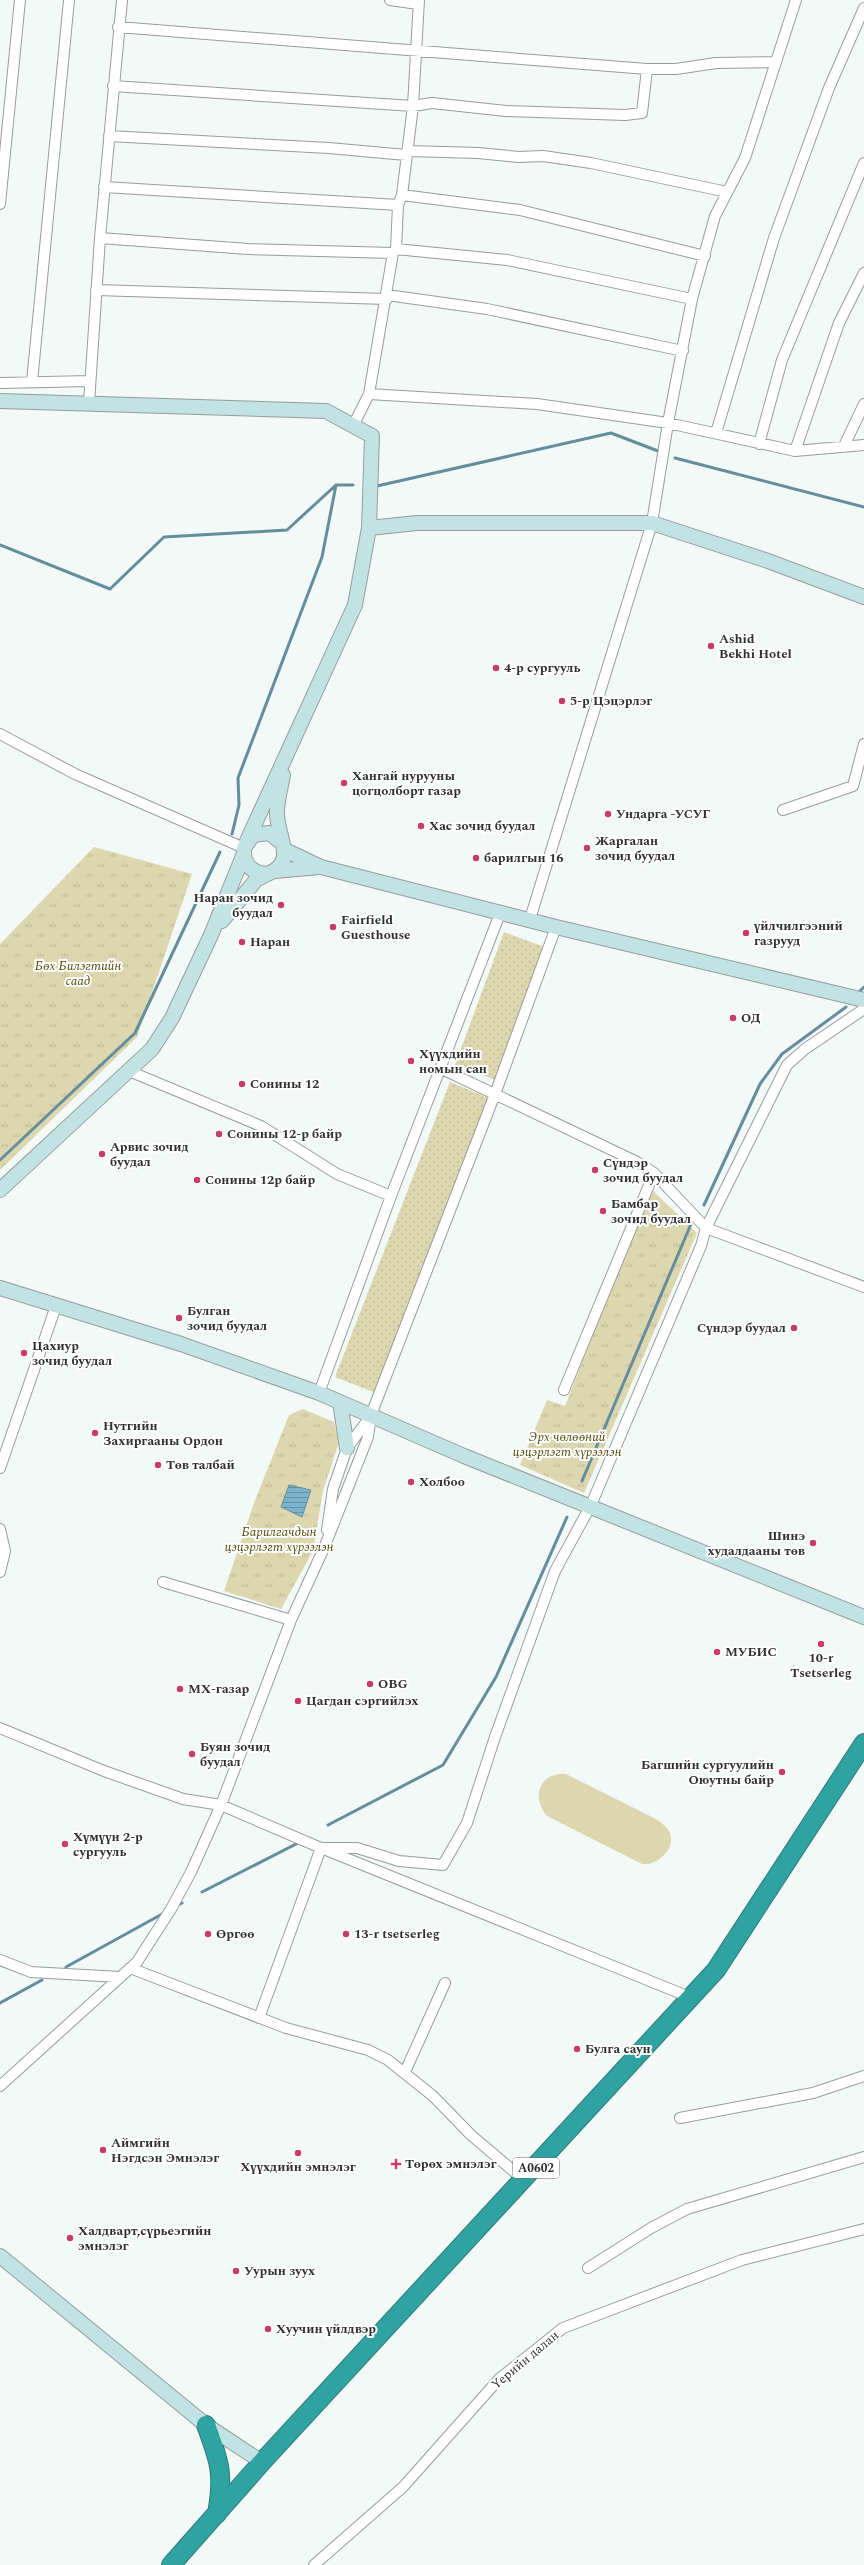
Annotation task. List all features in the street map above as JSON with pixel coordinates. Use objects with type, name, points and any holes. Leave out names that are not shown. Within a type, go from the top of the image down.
[{"type":"highway","name":"A0602","points":[[171,2565],[262,2462],[692,1998],[716,1970],[861,1753]]},
{"type":"highway","points":[[206,2425],[219,2457],[222,2474],[217,2514]]},
{"type":"street","points":[[0,204],[20,0]]},
{"type":"street","points":[[32,382],[69,0]]},
{"type":"street","points":[[89,403],[104,187],[118,27],[122,0]]},
{"type":"street","points":[[354,424],[369,394],[387,297],[395,251],[398,205],[402,195],[413,106],[419,2],[390,0]]},
{"type":"street","points":[[530,919],[652,523],[668,423],[692,299],[715,216],[745,158],[796,0]]},
{"type":"street","points":[[716,433],[774,238],[829,88],[864,8]]},
{"type":"street","points":[[118,27],[415,51],[463,53],[647,69],[676,69],[716,63],[776,62]]},
{"type":"street","points":[[113,86],[413,106],[432,103],[506,111],[625,115],[642,113],[647,69]]},
{"type":"street","points":[[109,136],[407,153],[478,153],[519,157],[543,156],[591,163],[727,192]]},
{"type":"street","points":[[759,444],[782,360],[864,163]]},
{"type":"street","points":[[104,187],[398,205]]},
{"type":"street","points":[[402,195],[520,210],[705,256]]},
{"type":"street","points":[[100,238],[248,249],[395,251],[507,260],[692,299]]},
{"type":"street","points":[[795,450],[839,323],[864,273]]},
{"type":"street","points":[[96,290],[387,297],[487,309],[683,351]]},
{"type":"street","points":[[0,382],[90,381]]},
{"type":"street","points":[[369,394],[537,404],[668,423],[759,444],[795,450],[864,446]]},
{"type":"street","points":[[0,401],[326,411],[354,424],[372,436],[369,528],[355,604],[245,849],[211,935],[172,1018],[152,1049],[0,1190]]},
{"type":"street","points":[[844,446],[864,404]]},
{"type":"street","points":[[369,528],[417,523],[652,523],[768,561],[864,597]]},
{"type":"street","points":[[0,734],[75,774],[245,849]]},
{"type":"street","points":[[783,810],[853,786],[864,744]]},
{"type":"street","points":[[211,935],[256,880],[271,873],[281,866],[283,847],[277,812],[286,758]]},
{"type":"street","points":[[321,867],[271,873],[251,870],[245,849],[253,835],[269,833],[283,847],[321,867],[501,911],[556,927],[864,1000]]},
{"type":"street","points":[[319,1393],[391,1196],[501,911]]},
{"type":"street","points":[[0,2086],[137,1962],[171,1909],[191,1872],[221,1805],[291,1620],[324,1548],[368,1437],[371,1415],[495,1094],[556,927]]},
{"type":"street","points":[[321,1848],[357,1848],[399,1861],[442,1864],[467,1823],[495,1737],[555,1571],[591,1505],[701,1246],[706,1228],[787,1065],[805,1049],[864,1009]]},
{"type":"street","points":[[440,1068],[583,1138],[637,1162],[654,1173],[706,1228],[864,1288]]},
{"type":"street","points":[[130,1071],[261,1126],[337,1174],[391,1196]]},
{"type":"street","points":[[564,1390],[654,1173]]},
{"type":"street","points":[[0,1288],[181,1344],[319,1393],[464,1456],[591,1505],[864,1617]]},
{"type":"street","points":[[0,1468],[56,1306]]},
{"type":"street","points":[[340,1402],[347,1448]]},
{"type":"street","points":[[324,1548],[333,1489],[347,1448],[371,1415]]},
{"type":"street","points":[[0,1529],[3,1550],[0,1572]]},
{"type":"street","points":[[163,1582],[291,1620]]},
{"type":"street","points":[[0,1728],[104,1771],[183,1799],[221,1805],[321,1848],[692,1998]]},
{"type":"street","points":[[259,2018],[321,1848]]},
{"type":"street","points":[[0,1960],[31,1972],[120,1977]]},
{"type":"street","points":[[130,1968],[286,2028],[368,2050],[388,2060],[406,2072],[433,2096],[471,2135],[524,2180]]},
{"type":"street","points":[[406,2072],[446,1983]]},
{"type":"street","points":[[680,2118],[813,2093],[864,2076]]},
{"type":"street","points":[[588,2268],[651,2228],[687,2209],[864,2157]]},
{"type":"street","name":"Үерийн далан","points":[[314,2565],[403,2487],[499,2379],[563,2328],[742,2260],[864,2229]]},
{"type":"street","points":[[0,2256],[206,2425],[262,2462]]},
{"type":"green space","name":"Бөх Билэгтийн саад","points":[[94,847],[192,874],[137,1037],[0,1170],[0,944]]},
{"type":"green space","points":[[504,932],[547,948],[498,1081],[455,1065]]},
{"type":"green space","points":[[450,1082],[491,1099],[376,1393],[335,1377]]},
{"type":"green space","name":"Эрх чөлөөний цэцэрлэгт хүрээлэн","points":[[650,1188],[697,1233],[584,1493],[520,1465],[547,1400],[565,1406]]},
{"type":"green space","name":"Барилгачдын цэцэрлэгт хүрээлэн","points":[[303,1409],[334,1422],[339,1442],[323,1491],[313,1551],[281,1609],[224,1591],[254,1503],[289,1415]]},
{"type":"green space","points":[[557,1774],[566,1774],[654,1818],[661,1823],[670,1833],[671,1839],[668,1850],[654,1862],[642,1864],[547,1816],[539,1801],[540,1787],[549,1777]]},
{"type":"water","points":[[289,1485],[311,1490],[302,1517],[281,1507]]},
{"type":"waterway","points":[[377,486],[611,433],[658,451]]},
{"type":"waterway","points":[[675,458],[864,507]]},
{"type":"waterway","points":[[0,545],[110,589],[164,537],[287,530],[336,485]]},
{"type":"waterway","points":[[232,834],[239,805],[238,778],[322,557],[336,485],[353,485]]},
{"type":"waterway","points":[[0,1160],[135,1033],[220,852]]},
{"type":"waterway","points":[[860,991],[864,987]]},
{"type":"waterway","points":[[704,1205],[760,1084],[782,1054],[846,1007]]},
{"type":"waterway","points":[[582,1481],[691,1224]]},
{"type":"waterway","points":[[328,1825],[443,1765],[496,1677],[567,1517]]},
{"type":"waterway","points":[[202,1892],[298,1843]]},
{"type":"waterway","points":[[176,1906],[182,1903]]},
{"type":"waterway","points":[[66,1967],[164,1913]]},
{"type":"waterway","points":[[0,2003],[42,1980]]},
{"type":"place","name":"Ashid Bekhi Hotel","points":[[711,646]]},
{"type":"place","name":"4-р сургууль","points":[[496,668]]},
{"type":"place","name":"5-р Цэцэрлэг","points":[[562,701]]},
{"type":"place","name":"Хангай нурууны цогцолборт газар","points":[[344,783]]},
{"type":"place","name":"Ундарга -УСУГ","points":[[608,814]]},
{"type":"place","name":"Хас зочид буудал","points":[[421,826]]},
{"type":"place","name":"Жаргалан зочид буудал","points":[[587,848]]},
{"type":"place","name":"барилгын 16","points":[[476,858]]},
{"type":"place","name":"Наран зочид буудал","points":[[281,905]]},
{"type":"place","name":"Fairfield Guesthouse","points":[[333,927]]},
{"type":"place","name":"үйлчилгээний газрууд","points":[[746,933]]},
{"type":"place","name":"Наран","points":[[242,942]]},
{"type":"place","name":"ОД","points":[[733,1018]]},
{"type":"place","name":"Хүүхдийн номын сан","points":[[411,1061]]},
{"type":"place","name":"Сонины 12","points":[[242,1084]]},
{"type":"place","name":"Сонины 12-р байр","points":[[219,1134]]},
{"type":"place","name":"Арвис зочид буудал","points":[[102,1154]]},
{"type":"place","name":"Сүндэр зочид буудал","points":[[595,1170]]},
{"type":"place","name":"Сонины 12р байр","points":[[197,1180]]},
{"type":"place","name":"Бамбар зочид буудал","points":[[603,1211]]},
{"type":"place","name":"Булган зочид буудал","points":[[179,1318]]},
{"type":"place","name":"Сүндэр буудал","points":[[794,1328]]},
{"type":"place","name":"Цахиур зочид буудал","points":[[24,1353]]},
{"type":"place","name":"Нутгийн Захиргааны Ордон","points":[[95,1433]]},
{"type":"place","name":"Төв талбай","points":[[158,1465]]},
{"type":"place","name":"Холбоо","points":[[411,1482]]},
{"type":"place","name":"Шинэ худалдааны төв","points":[[813,1543]]},
{"type":"place","name":"10-r Tsetserleg","points":[[821,1644]]},
{"type":"place","name":"МУБИС","points":[[717,1652]]},
{"type":"place","name":"OBG","points":[[370,1684]]},
{"type":"place","name":"МХ-газар","points":[[180,1689]]},
{"type":"place","name":"Цагдан сэргийлэх","points":[[298,1701]]},
{"type":"place","name":"Буян зочид буудал","points":[[192,1754]]},
{"type":"place","name":"Багшийн сургуулийн Оюутны байр","points":[[782,1772]]},
{"type":"place","name":"Хүмүүн 2-р сургууль","points":[[65,1844]]},
{"type":"place","name":"Өргөө","points":[[208,1934]]},
{"type":"place","name":"13-r tsetserleg","points":[[346,1934]]},
{"type":"place","name":"Булга саун","points":[[577,2049]]},
{"type":"place","name":"Аймгийн Нэгдсэн Эмнэлэг","points":[[103,2150]]},
{"type":"place","name":"Хүүхдийн эмнэлэг","points":[[298,2153]]},
{"type":"place","name":"Төрөх эмнэлэг","points":[[396,2164]]},
{"type":"place","name":"Халдварт,сүрьеэгийн эмнэлэг","points":[[70,2238]]},
{"type":"place","name":"Уурын зуух","points":[[236,2271]]},
{"type":"place","name":"Хуучин үйлдвэр","points":[[268,2329]]}]
